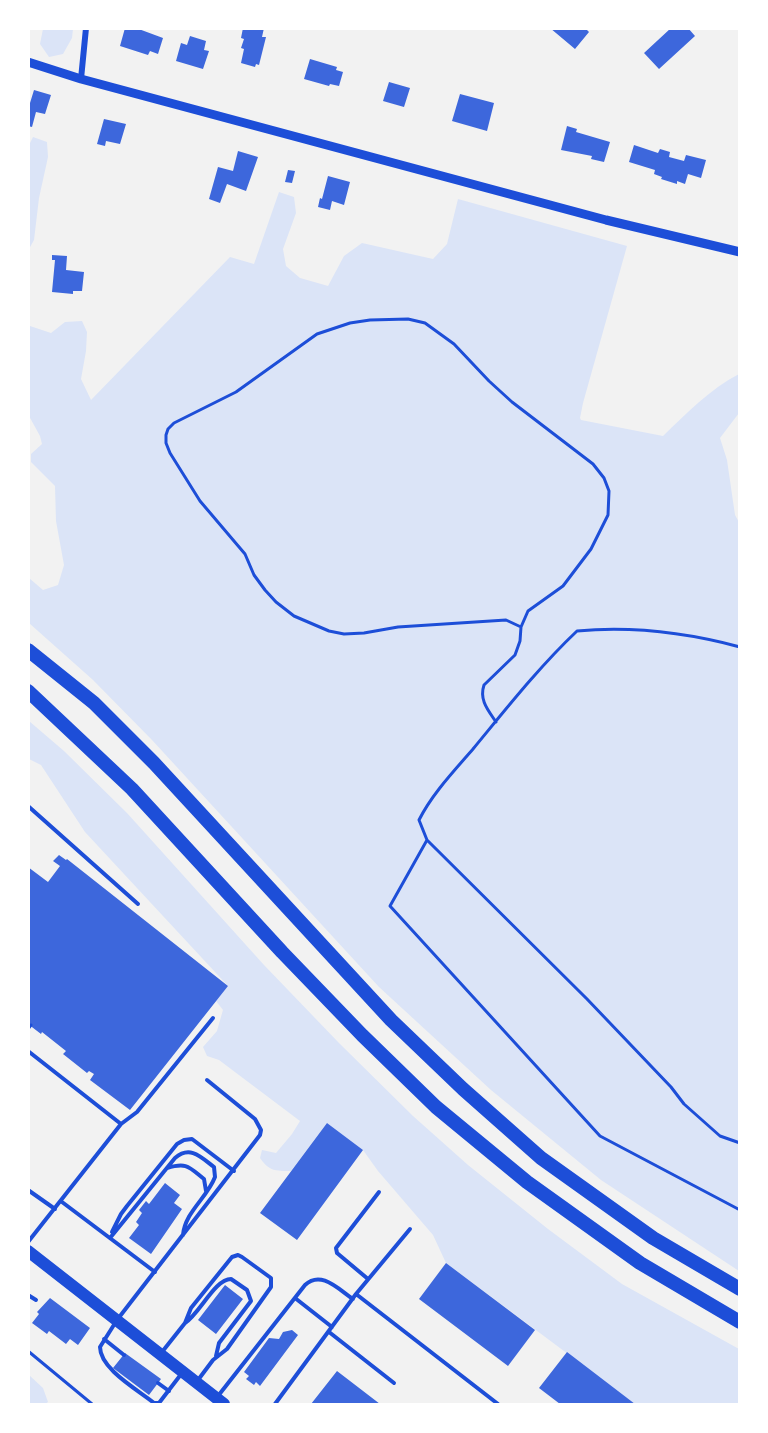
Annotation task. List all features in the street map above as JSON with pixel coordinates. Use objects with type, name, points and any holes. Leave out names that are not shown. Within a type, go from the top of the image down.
[{"type":"highway","points":[[28,650],[94,703],[154,763],[391,1020],[463,1089],[550,1165],[653,1238],[740,1288]]},
{"type":"highway","points":[[28,691],[132,789],[282,952],[436,1107],[527,1182],[640,1263],[740,1322]]},
{"type":"highway","points":[[30,1256],[117,1320],[220,1402]]},
{"type":"street","points":[[81,79],[86,28]]},
{"type":"street","points":[[28,62],[81,79],[606,220],[740,252]]},
{"type":"lane","points":[[28,806],[138,904]]},
{"type":"lane","points":[[28,1242],[62,1202],[121,1124],[137,1112],[213,1018]]},
{"type":"lane","points":[[28,1051],[121,1124]]},
{"type":"lane","points":[[183,1373],[159,1403],[154,1403],[103,1361],[100,1347],[117,1320],[258,1140],[261,1130],[255,1119],[207,1080]]},
{"type":"lane","points":[[110,1238],[121,1214],[181,1142],[192,1139],[234,1172]]},
{"type":"lane","points":[[110,1238],[178,1155],[190,1151],[214,1167],[215,1171],[213,1184],[188,1219],[183,1237]]},
{"type":"lane","points":[[167,1168],[182,1164],[188,1166],[204,1179],[206,1192]]},
{"type":"lane","points":[[28,1190],[55,1209]]},
{"type":"lane","points":[[368,1279],[337,1253],[336,1248],[379,1192]]},
{"type":"lane","points":[[62,1202],[155,1272]]},
{"type":"lane","points":[[275,1404],[356,1294],[410,1229]]},
{"type":"lane","points":[[185,1323],[191,1308],[232,1257],[238,1255],[242,1257],[271,1278],[271,1287],[227,1348],[216,1357],[196,1383]]},
{"type":"lane","points":[[220,1402],[295,1298],[312,1279],[320,1278],[353,1299]]},
{"type":"lane","points":[[160,1355],[224,1280],[231,1280],[247,1290],[251,1301],[219,1343],[216,1357]]},
{"type":"lane","points":[[356,1294],[498,1404]]},
{"type":"lane","points":[[28,1295],[36,1300]]},
{"type":"lane","points":[[295,1298],[332,1327]]},
{"type":"lane","points":[[328,1332],[394,1383]]},
{"type":"lane","points":[[104,1339],[124,1355]]},
{"type":"lane","points":[[158,1383],[169,1391]]},
{"type":"path","points":[[495,722],[484,704],[482,690],[488,680],[514,655],[528,610],[563,586],[591,549],[608,515],[609,491],[604,478],[593,464],[512,402],[454,344],[425,323],[408,319],[370,320],[316,334],[236,392],[174,423],[168,429],[166,443],[170,453],[200,501],[245,554],[254,575],[265,590],[294,616],[328,632],[344,634],[398,627],[506,620],[521,627]]},
{"type":"path","points":[[740,647],[666,633],[626,629],[577,631],[556,651],[495,722],[419,819],[427,840],[587,999],[671,1087],[684,1104],[720,1136],[740,1143]]},
{"type":"path","points":[[427,840],[390,906],[600,1136],[740,1210]]},
{"type":"path","points":[[28,1352],[92,1404]]},
{"type":"shaded area","points":[[43,29],[73,29],[72,38],[63,54],[49,57],[40,44]]},
{"type":"shaded area","points":[[33,137],[47,142],[48,157],[39,198],[34,240],[29,249],[28,147]]},
{"type":"shaded area","points":[[279,192],[294,197],[296,213],[283,249],[286,266],[300,278],[328,286],[344,256],[362,243],[433,259],[447,244],[458,199],[627,246],[583,403],[581,420],[663,436],[709,394],[739,374],[739,413],[720,438],[727,460],[735,515],[740,524],[739,1271],[601,1180],[491,1090],[379,987],[152,740],[93,680],[29,623],[29,578],[43,590],[58,585],[64,565],[56,521],[55,486],[31,462],[31,454],[42,444],[29,416],[28,323],[30,326],[51,333],[65,322],[82,321],[87,332],[81,379],[91,400],[230,257],[254,264]]},
{"type":"shaded area","points":[[29,721],[64,751],[127,813],[264,965],[339,1043],[413,1116],[468,1165],[622,1284],[739,1349],[739,1404],[635,1404],[446,1263],[433,1235],[363,1150],[327,1123],[291,1171],[266,1166],[260,1158],[262,1150],[276,1153],[300,1121],[219,1060],[207,1056],[203,1047],[217,1031],[223,1010],[216,1001],[228,986],[85,832],[41,765],[29,759]]},
{"type":"shaded area","points":[[29,1375],[43,1388],[48,1402],[45,1404],[29,1404]]},
{"type":"building","points":[[125,28],[136,28],[163,38],[158,54],[150,51],[148,55],[120,46]]},
{"type":"building","points":[[243,28],[264,28],[262,37],[266,37],[259,65],[256,64],[255,67],[241,63],[244,49],[241,48],[244,39],[241,38]]},
{"type":"building","points":[[550,28],[585,28],[589,32],[575,49]]},
{"type":"building","points":[[671,28],[688,28],[695,36],[659,69],[644,53]]},
{"type":"building","points":[[190,36],[206,41],[204,50],[209,51],[203,69],[176,61],[181,43],[187,45]]},
{"type":"building","points":[[310,59],[337,67],[336,70],[343,72],[339,86],[330,84],[329,86],[304,79]]},
{"type":"building","points":[[389,82],[410,88],[404,107],[383,101]]},
{"type":"building","points":[[34,90],[51,95],[45,114],[36,112],[32,127],[28,126],[28,103],[30,103]]},
{"type":"building","points":[[460,94],[494,103],[487,131],[452,121]]},
{"type":"building","points":[[104,119],[126,124],[120,144],[106,141],[105,146],[97,144]]},
{"type":"building","points":[[567,126],[577,129],[576,132],[610,142],[604,162],[591,159],[592,156],[561,150]]},
{"type":"building","points":[[634,145],[658,153],[660,149],[670,152],[669,157],[684,161],[686,155],[706,160],[701,178],[688,174],[685,184],[661,179],[662,177],[654,174],[655,170],[629,162]]},
{"type":"building","points":[[238,151],[258,157],[246,191],[227,184],[220,203],[209,199],[218,167],[233,171]]},
{"type":"building","points":[[288,170],[295,171],[292,183],[285,182]]},
{"type":"building","points":[[328,176],[350,182],[344,205],[332,201],[330,210],[318,207]]},
{"type":"building","points":[[52,255],[67,256],[66,270],[84,272],[82,291],[73,291],[73,294],[52,292],[55,260],[52,260]]},
{"type":"building","points":[[59,855],[228,986],[130,1110],[90,1080],[94,1074],[89,1071],[87,1073],[63,1054],[66,1051],[28,1024],[28,867],[48,882],[60,866],[53,861]]},
{"type":"building","points":[[327,1123],[363,1150],[297,1240],[260,1213]]},
{"type":"building","points":[[165,1183],[180,1195],[174,1203],[182,1209],[151,1254],[129,1238],[139,1225],[136,1222],[142,1213],[139,1210],[146,1201],[149,1204]]},
{"type":"building","points":[[446,1263],[535,1330],[508,1366],[419,1299]]},
{"type":"building","points":[[225,1285],[243,1299],[216,1334],[198,1320]]},
{"type":"building","points":[[50,1298],[90,1328],[78,1345],[70,1339],[66,1344],[49,1331],[47,1334],[32,1323],[39,1314],[37,1312]]},
{"type":"building","points":[[292,1330],[298,1335],[260,1386],[246,1379],[249,1376],[244,1372],[269,1338],[279,1339],[283,1332]]},
{"type":"building","points":[[567,1352],[635,1404],[560,1404],[539,1388]]},
{"type":"building","points":[[125,1353],[161,1379],[149,1395],[113,1368]]},
{"type":"building","points":[[337,1371],[380,1404],[311,1404]]}]
